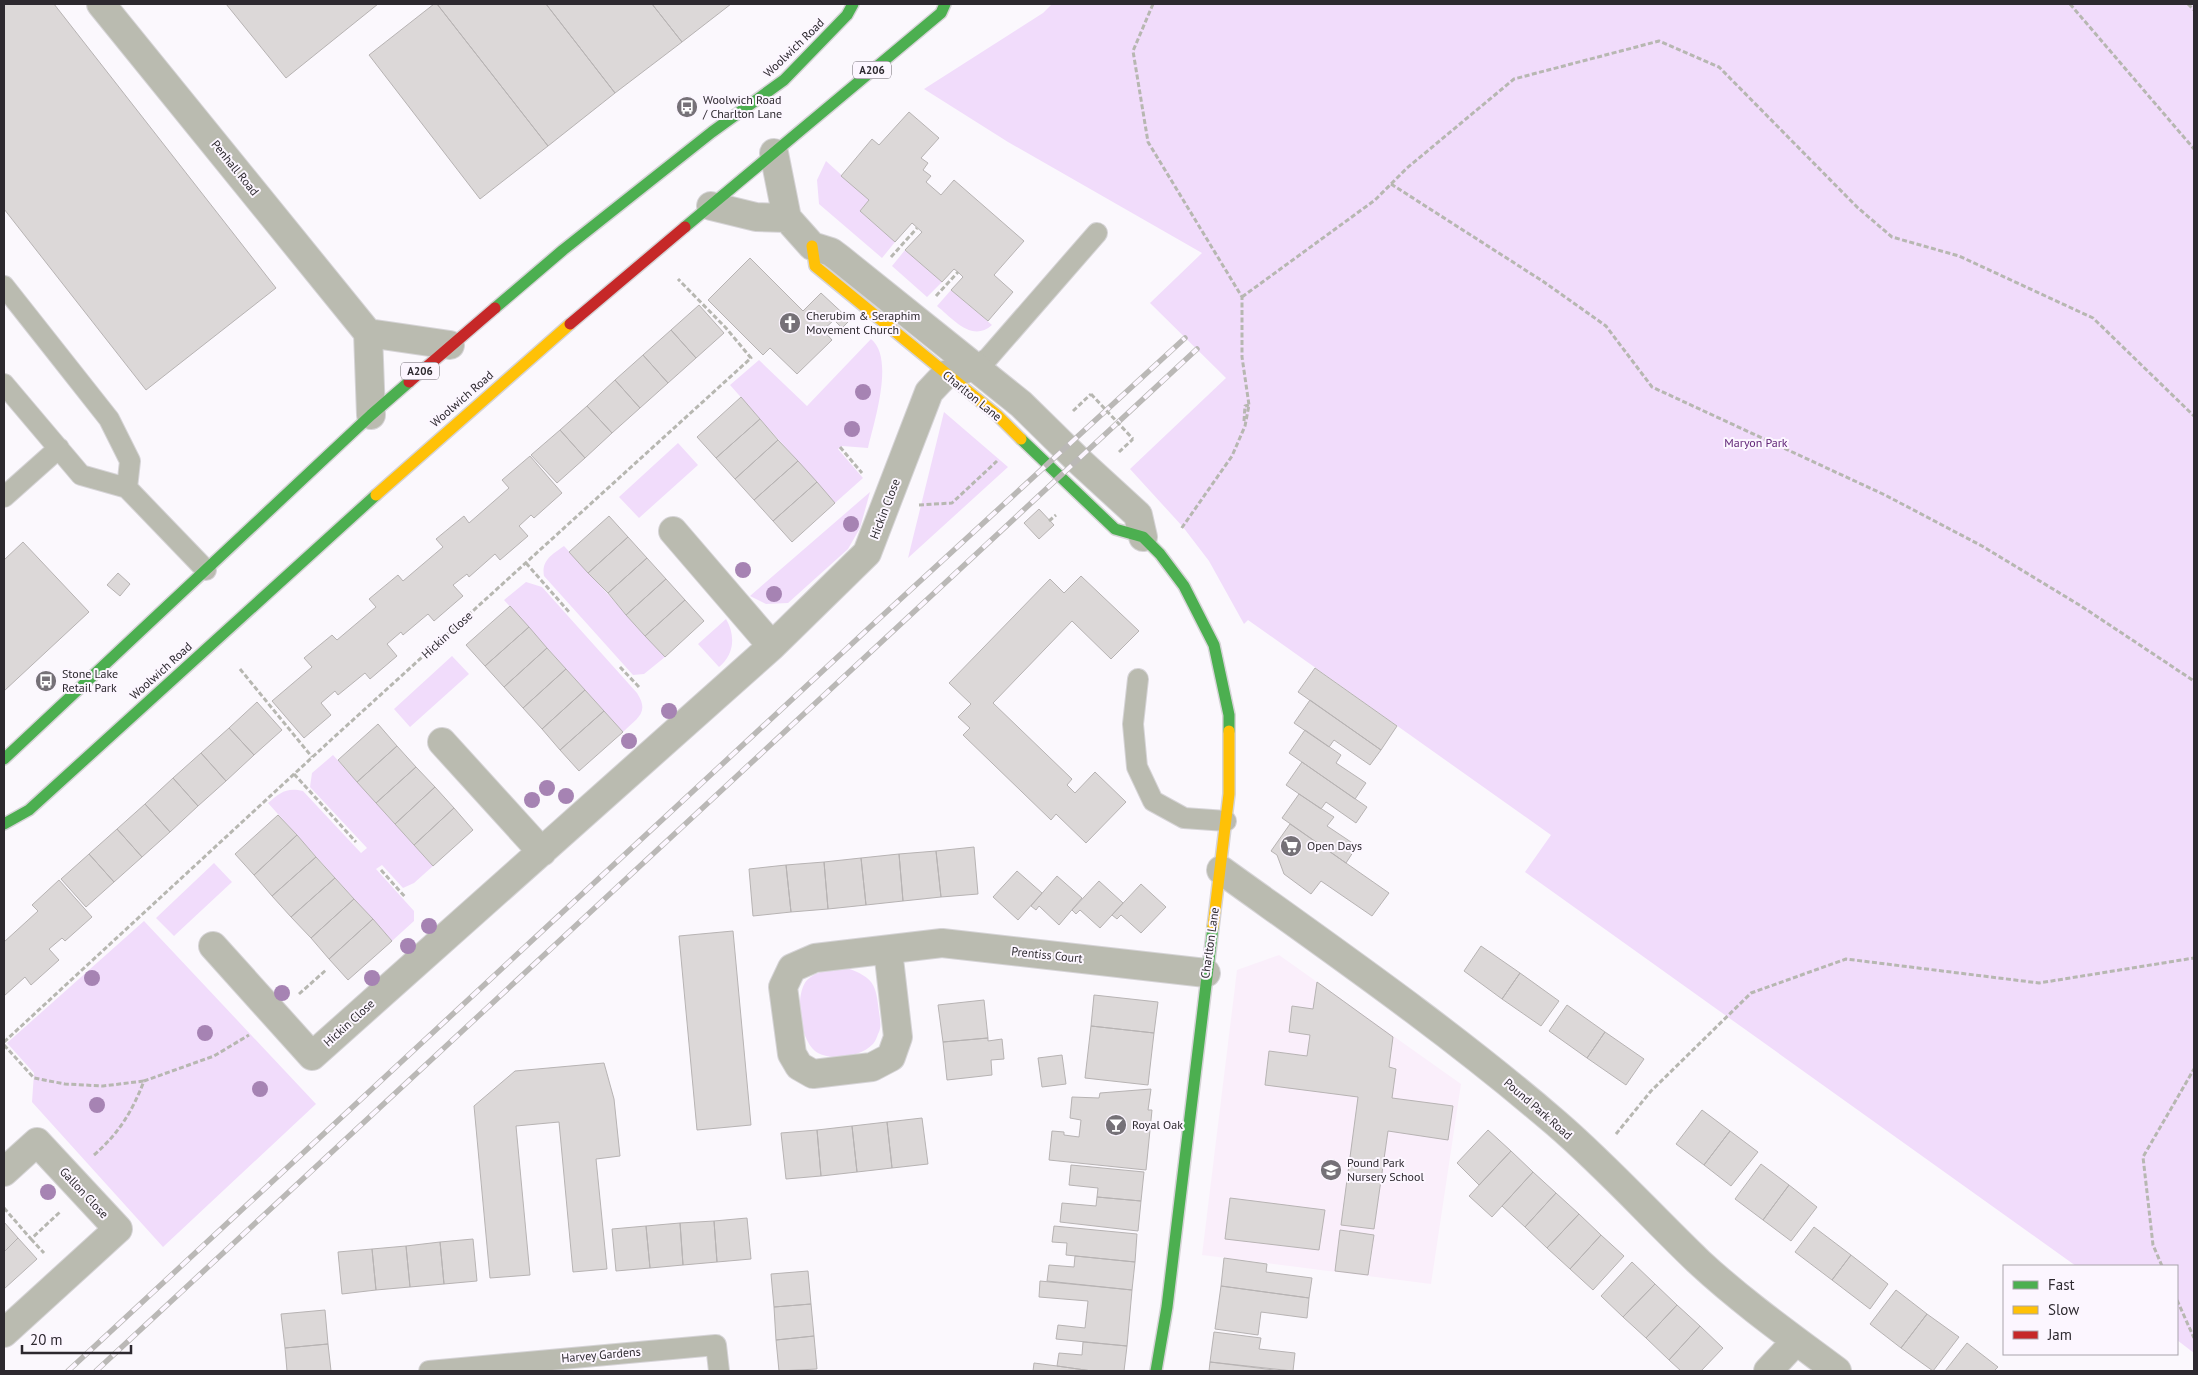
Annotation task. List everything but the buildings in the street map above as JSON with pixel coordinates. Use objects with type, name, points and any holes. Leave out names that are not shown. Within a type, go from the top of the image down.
[{"type":"main road","name":"Woolwich Road","points":[[4,759],[371,415],[450,345],[563,250],[712,132],[784,80],[847,15],[853,4]]},
{"type":"main road","name":"Woolwich Road","points":[[4,824],[29,810],[434,442],[580,315],[941,12],[945,4]]},
{"type":"main road","name":"Charlton Lane","points":[[812,246],[815,266],[824,274],[945,375],[997,415],[1116,528],[1143,537],[1160,554],[1184,586],[1214,645],[1229,715],[1229,794],[1167,1307],[1156,1371]]},
{"type":"street","name":"Penhall Road","points":[[101,4],[368,333]]},
{"type":"street","points":[[711,206],[756,217],[787,218],[774,153]]},
{"type":"street","name":"Charlton Lane","points":[[787,218],[812,246],[831,252],[839,258],[1021,404],[1138,515],[1143,537]]},
{"type":"street","points":[[371,415],[368,333],[450,345]]},
{"type":"street","points":[[945,375],[976,366]]},
{"type":"street","name":"Hickin Close","points":[[213,946],[312,1056],[772,646],[867,553],[886,508],[929,392],[945,375]]},
{"type":"street","points":[[674,531],[772,646]]},
{"type":"street","points":[[442,742],[542,852]]},
{"type":"street","name":"Pound Park Road","points":[[1221,870],[1402,999],[1480,1059],[1558,1125],[1700,1263],[1747,1304],[1837,1371]]},
{"type":"street","name":"Prentiss Court","points":[[888,950],[898,1037],[891,1057],[872,1067],[813,1074],[799,1066],[792,1054],[783,987],[792,968],[815,958],[942,943],[1206,973]]},
{"type":"street","name":"Gallon Close","points":[[4,1172],[37,1142],[118,1229],[4,1333]]},
{"type":"street","points":[[1768,1371],[1796,1340]]},
{"type":"lane","points":[[976,366],[988,358],[1097,233]]},
{"type":"lane","points":[[4,286],[109,419],[130,460],[127,488]]},
{"type":"lane","points":[[4,384],[81,476],[127,488],[206,570]]},
{"type":"lane","points":[[4,497],[58,448]]},
{"type":"lane","points":[[1138,679],[1133,724],[1138,767],[1153,801],[1184,818],[1226,821]]},
{"type":"lane","name":"Harvey Gardens","points":[[429,1371],[716,1345],[719,1371]]},
{"type":"path","points":[[1153,4],[1133,51],[1148,142],[1242,297],[1242,356],[1249,405],[1245,406],[1245,426],[1232,456],[1177,534]]},
{"type":"path","points":[[2070,4],[2194,149]]},
{"type":"path","points":[[2188,4],[2194,10]]},
{"type":"path","points":[[1242,297],[1375,200],[1407,168],[1514,79],[1659,41],[1719,67],[1858,208],[1892,237],[1959,256],[2094,318],[2194,416]]},
{"type":"path","points":[[1391,184],[1544,282],[1606,326],[1652,387],[1885,495],[1982,546],[2081,606],[2194,681]]},
{"type":"path","points":[[888,261],[917,228]]},
{"type":"path","points":[[933,299],[958,272]]},
{"type":"path","name":"Hickin Close","points":[[4,1043],[312,757],[751,358],[726,328],[678,279]]},
{"type":"path","points":[[1070,413],[1091,394],[1133,439]]},
{"type":"path","points":[[840,447],[864,474]]},
{"type":"path","points":[[886,508],[952,503],[1000,458]]},
{"type":"path","points":[[526,563],[569,612]]},
{"type":"path","points":[[620,667],[639,687]]},
{"type":"path","points":[[240,669],[312,757]]},
{"type":"path","points":[[294,774],[356,842]]},
{"type":"path","points":[[380,870],[406,898]]},
{"type":"path","points":[[1611,1141],[1651,1091],[1751,993],[1846,959],[2039,983],[2194,958]]},
{"type":"path","points":[[296,996],[326,970]]},
{"type":"path","points":[[4,1043],[34,1078],[65,1084],[103,1086],[144,1081],[214,1056],[257,1030]]},
{"type":"path","points":[[2162,1265],[2153,1245],[2143,1157],[2194,1069]]},
{"type":"path","points":[[4,1208],[31,1238],[76,1184],[132,1111],[144,1081]]},
{"type":"path","points":[[2178,1302],[2194,1338]]},
{"type":"shaded area","name":"Pound Park Nursery School","points":[[1279,955],[1461,1084],[1431,1284],[1202,1255],[1237,970]]},
{"type":"green space","name":"Maryon Park","points":[[1052,4],[2194,4],[2194,1353],[2178,1341],[2178,1265],[2075,1265],[1525,872],[1551,835],[1248,620],[1244,624],[1209,561],[1183,527],[1130,469],[1226,378],[1150,303],[1202,253],[1008,142],[924,89],[1043,13]]},
{"type":"green space","points":[[826,161],[869,200],[860,211],[895,242],[882,258],[819,204],[817,180]]},
{"type":"green space","points":[[905,250],[942,282],[927,297],[892,266]]},
{"type":"green space","points":[[951,290],[992,325],[985,330],[970,330],[956,322],[937,306]]},
{"type":"green space","points":[[871,339],[878,348],[882,360],[882,375],[878,407],[868,448],[842,446],[838,449],[863,478],[835,503],[730,385],[759,360],[807,406]]},
{"type":"green space","points":[[944,412],[1008,467],[908,558]]},
{"type":"green space","points":[[678,443],[698,465],[639,518],[619,497]]},
{"type":"green space","points":[[870,492],[860,528],[848,549],[788,603],[766,604],[750,596]]},
{"type":"green space","points":[[564,546],[665,657],[644,674],[633,675],[544,576],[546,562]]},
{"type":"green space","points":[[526,582],[542,587],[637,693],[641,700],[642,710],[637,719],[623,732],[504,600]]},
{"type":"green space","points":[[726,619],[731,632],[732,645],[728,657],[719,667],[698,644]]},
{"type":"green space","points":[[452,656],[469,674],[410,727],[394,709]]},
{"type":"green space","points":[[333,755],[433,866],[414,883],[403,888],[382,865],[376,869],[414,911],[414,921],[392,941],[268,803],[276,796],[288,790],[303,791],[361,853],[367,848],[310,787],[312,773]]},
{"type":"green space","points":[[214,863],[232,882],[174,936],[156,918]]},
{"type":"green space","points":[[144,921],[316,1104],[163,1247],[32,1102],[34,1073],[7,1043]]},
{"type":"green space","points":[[847,968],[863,975],[875,988],[880,1029],[874,1043],[861,1052],[845,1056],[828,1056],[815,1051],[806,1037],[802,1027],[801,996],[803,987],[811,977],[826,971]]},
{"type":"railway","points":[[68,1371],[870,627],[1185,338]]},
{"type":"railway","points":[[96,1371],[1197,349]]},
{"type":"traffic: fast","points":[[495,308],[563,250],[712,132],[784,80],[847,15],[853,4]]},
{"type":"traffic: fast","points":[[685,227],[941,13],[945,4]]},
{"type":"traffic: fast","points":[[4,759],[371,415],[409,382]]},
{"type":"traffic: fast","points":[[1021,439],[1115,529],[1143,537],[1160,554],[1184,586],[1214,645],[1229,715],[1229,731]]},
{"type":"traffic: fast","points":[[4,824],[29,810],[376,495]]},
{"type":"traffic: fast","points":[[1156,1371],[1167,1307],[1213,927]]},
{"type":"traffic: slow","points":[[812,246],[815,266],[997,415],[1021,439]]},
{"type":"traffic: slow","points":[[376,495],[570,324]]},
{"type":"traffic: slow","points":[[1213,927],[1229,794],[1229,731]]},
{"type":"traffic: jam","points":[[570,324],[685,227]]},
{"type":"traffic: jam","points":[[409,382],[495,308]]},
{"type":"place","name":"Woolwich Road / Charlton Lane","points":[[687,107]]},
{"type":"place","name":"Cherubim & Seraphim Movement Church","points":[[790,323]]},
{"type":"place","name":"Stone Lake Retail Park","points":[[46,681]]},
{"type":"place","name":"Open Days","points":[[1291,846]]},
{"type":"place","name":"Royal Oak","points":[[1116,1125]]},
{"type":"place","name":"Pound Park Nursery School","points":[[1331,1170]]}]
